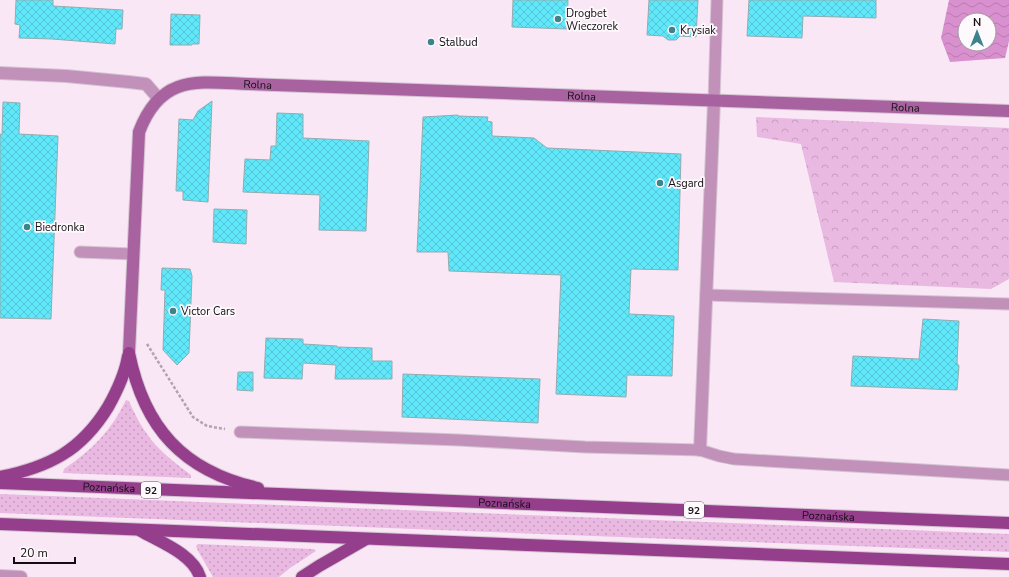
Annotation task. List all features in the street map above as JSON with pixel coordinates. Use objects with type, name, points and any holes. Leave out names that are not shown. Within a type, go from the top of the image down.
[{"type":"main road","points":[[0,477],[30,470],[45,464],[62,456],[80,442],[99,420],[117,391],[124,373],[129,353]]},
{"type":"main road","points":[[129,353],[136,380],[147,408],[164,434],[183,454],[205,469],[230,481],[259,489],[303,496]]},
{"type":"main road","name":"Poznańska","points":[[0,483],[1009,523]]},
{"type":"main road","points":[[0,524],[1009,564]]},
{"type":"main road","points":[[138,530],[190,560],[200,577]]},
{"type":"main road","points":[[302,577],[368,539]]},
{"type":"street","points":[[0,73],[66,76],[146,84],[159,99]]},
{"type":"street","name":"Rolna","points":[[129,353],[139,132],[146,114],[159,99],[174,88],[182,85],[196,83],[1009,111]]},
{"type":"street","points":[[700,450],[714,101]]},
{"type":"street","points":[[0,576],[21,577]]},
{"type":"lane","points":[[714,101],[717,0]]},
{"type":"lane","points":[[80,252],[133,254]]},
{"type":"lane","points":[[706,294],[1009,304]]},
{"type":"lane","points":[[240,432],[458,440],[585,447],[700,450],[734,459],[1009,475]]},
{"type":"path","points":[[146,342],[193,417],[208,426],[240,432]]},
{"type":"green space","points":[[756,117],[1009,128],[1009,279],[991,289],[834,282],[801,144],[757,137]]},
{"type":"green space","points":[[126,400],[129,401],[141,425],[154,443],[170,459],[191,475],[191,478],[63,473],[64,469],[83,455],[100,439],[114,421]]},
{"type":"green space","points":[[0,494],[1009,534],[1009,552],[0,513]]},
{"type":"green space","points":[[198,544],[314,549],[316,551],[279,577],[213,577],[197,549],[196,546]]},
{"type":"water","points":[[949,0],[1009,0],[1009,41],[1005,58],[950,62],[941,38]]},
{"type":"building","points":[[16,0],[53,0],[53,6],[123,10],[122,29],[116,29],[115,44],[19,38],[20,25],[15,24]]},
{"type":"building","points":[[513,0],[568,0],[567,29],[512,27]]},
{"type":"building","points":[[649,0],[698,0],[696,37],[680,36],[676,40],[668,40],[663,36],[647,35]]},
{"type":"building","points":[[749,0],[876,0],[876,18],[803,16],[802,38],[747,36]]},
{"type":"building","points":[[171,14],[200,15],[199,44],[170,45]]},
{"type":"building","points":[[212,101],[208,202],[183,200],[183,191],[176,191],[179,119],[193,120],[198,111]]},
{"type":"building","name":"Biedronka","points":[[3,102],[20,103],[19,134],[58,136],[51,319],[0,318],[0,134],[2,135]]},
{"type":"building","points":[[277,113],[303,114],[303,138],[369,141],[366,231],[319,230],[320,195],[243,192],[245,159],[270,160],[271,146],[276,146]]},
{"type":"building","points":[[458,115],[488,117],[487,121],[492,122],[492,136],[534,138],[547,148],[681,154],[678,270],[631,269],[629,314],[674,316],[672,376],[627,375],[626,397],[556,394],[561,275],[449,271],[448,252],[417,252],[423,117]]},
{"type":"building","points":[[214,209],[247,210],[246,244],[213,242]]},
{"type":"building","points":[[162,268],[190,269],[192,276],[189,353],[177,365],[163,350],[165,290],[161,290]]},
{"type":"building","points":[[923,319],[959,321],[957,363],[959,366],[957,390],[851,386],[853,356],[919,359]]},
{"type":"building","points":[[266,338],[303,339],[303,344],[372,348],[372,361],[392,361],[392,379],[335,379],[336,365],[303,363],[302,379],[264,378]]},
{"type":"building","points":[[238,372],[253,372],[253,391],[237,390]]},
{"type":"building","points":[[403,374],[540,379],[538,423],[402,417]]},
{"type":"place","name":"Drogbet Wieczorek","points":[[558,19]]},
{"type":"place","name":"Krysiak","points":[[672,30]]},
{"type":"place","name":"Stalbud","points":[[431,42]]},
{"type":"place","name":"Asgard","points":[[660,183]]},
{"type":"place","name":"Biedronka","points":[[27,227]]},
{"type":"place","name":"Victor Cars","points":[[173,311]]}]
